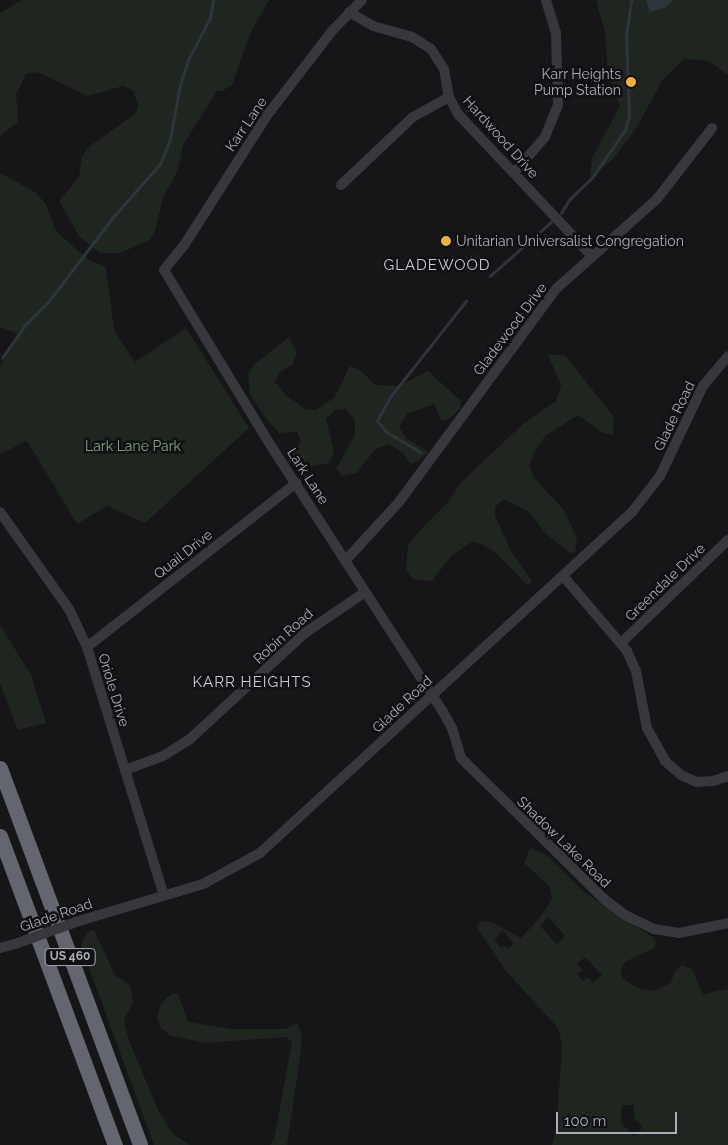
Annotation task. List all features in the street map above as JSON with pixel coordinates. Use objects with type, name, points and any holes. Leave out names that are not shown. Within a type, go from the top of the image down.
[{"type":"highway","name":"US 460","points":[[0,768],[140,1145]]},
{"type":"highway","name":"US 460","points":[[0,836],[114,1145]]},
{"type":"street","name":"Karr Lane","points":[[164,270],[185,244],[268,114],[349,12],[362,0]]},
{"type":"street","points":[[514,173],[545,137],[558,104],[556,33],[546,0]]},
{"type":"street","name":"Hardwood Drive","points":[[349,12],[373,26],[412,37],[430,49],[444,69],[450,98],[458,114],[591,255]]},
{"type":"street","points":[[341,185],[412,117],[450,98]]},
{"type":"street","name":"Gladewood Drive","points":[[345,560],[399,502],[557,288],[591,255],[630,225],[657,199],[712,128]]},
{"type":"street","name":"Lark Lane","points":[[164,270],[187,313],[431,696]]},
{"type":"street","name":"Glade Road","points":[[0,948],[79,921],[218,878],[260,852],[562,576],[649,492],[672,454],[693,403],[728,356]]},
{"type":"street","name":"Quail Drive","points":[[87,647],[296,483]]},
{"type":"street","name":"Oriole Drive","points":[[0,512],[60,596],[87,647],[164,895]]},
{"type":"street","name":"Greendale Drive","points":[[622,642],[728,540]]},
{"type":"street","points":[[562,576],[622,642],[636,671],[647,728],[662,757],[681,775],[697,782],[728,776]]},
{"type":"street","name":"Robin Road","points":[[125,770],[164,756],[190,739],[308,630],[365,592]]},
{"type":"street","name":"Shadow Lake Road","points":[[431,696],[452,728],[460,758],[604,899],[625,915],[654,929],[679,933],[728,924]]},
{"type":"green space","points":[[22,0],[269,0],[250,34],[232,85],[222,91],[217,91],[183,145],[178,170],[163,198],[154,234],[148,241],[120,253],[100,253],[79,236],[59,201],[79,177],[82,156],[90,146],[136,113],[138,105],[133,90],[123,86],[88,96],[37,72],[26,74],[16,94],[18,122],[0,136],[0,13]]},
{"type":"green space","points":[[596,0],[728,0],[728,75],[709,61],[684,59],[662,81],[637,127],[614,158],[590,178],[592,158],[620,106],[609,77],[604,28]]},
{"type":"green space","name":"Lark Lane Park","points":[[0,173],[35,192],[46,204],[56,231],[87,259],[106,267],[114,330],[135,362],[186,328],[249,428],[145,523],[107,506],[77,524],[27,441],[0,454],[0,367],[19,334],[0,327]]},
{"type":"green space","points":[[289,337],[297,353],[292,365],[280,372],[275,382],[286,395],[305,409],[316,410],[335,397],[350,366],[360,370],[375,385],[399,386],[428,371],[461,401],[460,409],[449,419],[442,421],[434,404],[407,414],[399,427],[406,438],[428,452],[419,460],[410,464],[403,453],[389,444],[376,449],[356,473],[343,476],[336,469],[355,435],[355,421],[346,409],[335,410],[326,419],[334,451],[330,463],[300,468],[287,462],[301,441],[297,432],[279,433],[267,420],[250,394],[248,373],[254,365]]},
{"type":"green space","points":[[548,355],[565,355],[614,417],[613,435],[603,433],[578,415],[545,436],[534,452],[529,467],[536,480],[563,509],[577,538],[575,552],[570,553],[546,534],[528,511],[504,499],[495,507],[495,516],[511,551],[532,581],[528,586],[497,554],[482,544],[472,542],[452,555],[432,581],[413,579],[406,569],[408,545],[449,501],[460,483],[524,423],[556,401],[561,385]]},
{"type":"green space","points":[[0,625],[31,675],[46,723],[18,730],[0,684]]},
{"type":"green space","points":[[530,848],[548,856],[584,892],[653,937],[657,942],[654,948],[627,961],[621,967],[622,978],[637,988],[654,991],[671,983],[674,973],[682,965],[692,969],[703,994],[728,989],[728,1145],[552,1145],[557,1125],[562,1044],[558,1028],[506,971],[477,928],[480,921],[492,922],[521,938],[541,916],[552,899],[550,887],[524,863]],"holes":[[[548,917],[565,936],[557,944],[540,926]],[[503,931],[514,944],[508,949],[505,946],[501,948],[494,939]],[[585,957],[602,975],[593,983],[588,977],[583,981],[577,974],[582,970],[577,964]],[[622,1105],[634,1105],[634,1118],[643,1127],[634,1136],[621,1123]]]},
{"type":"green space","points":[[94,930],[115,975],[130,985],[133,1002],[124,1020],[128,1038],[158,1110],[174,1135],[190,1145],[154,1145],[81,946],[86,933]]},
{"type":"green space","points":[[172,993],[178,994],[188,1022],[231,1029],[285,1029],[297,1023],[302,1035],[301,1050],[287,1145],[270,1145],[274,1139],[292,1042],[287,1037],[206,1043],[171,1036],[160,1027],[157,1016],[161,1004]]},
{"type":"shaded area","points":[[646,0],[673,0],[666,7],[650,12]]},
{"type":"waterway","points":[[2,358],[24,326],[49,301],[114,216],[160,164],[170,139],[180,85],[189,58],[210,18],[213,0]]},
{"type":"waterway","points":[[561,213],[569,200],[592,178],[625,130],[629,116],[626,36],[631,0]]},
{"type":"waterway","points":[[490,276],[551,222]]},
{"type":"waterway","points":[[421,453],[386,432],[377,421],[391,396],[466,301]]},
{"type":"place","name":"Karr Heights Pump Station","points":[[631,82]]},
{"type":"place","name":"Unitarian Universalist Congregation","points":[[446,241]]},
{"type":"district","name":"GLADEWOOD","points":[[437,266]]},
{"type":"district","name":"KARR HEIGHTS","points":[[252,683]]}]
